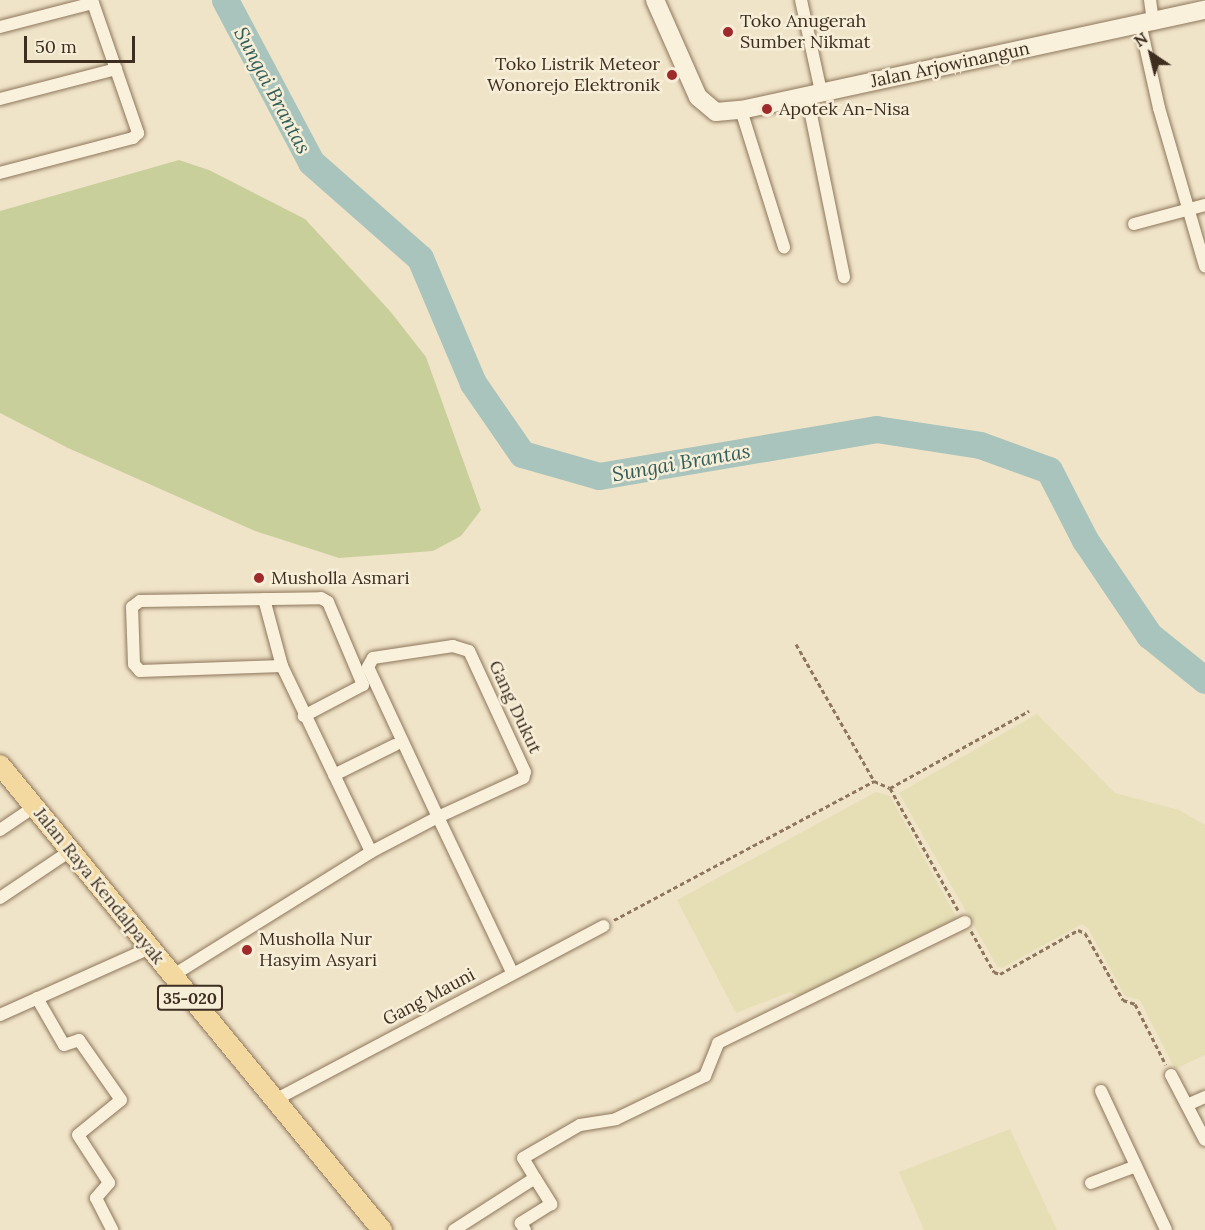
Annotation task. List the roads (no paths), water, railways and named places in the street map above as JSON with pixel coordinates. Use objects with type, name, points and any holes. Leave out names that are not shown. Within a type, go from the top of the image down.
[{"type":"main road","name":"Jalan Arjowinangun","points":[[655,0],[702,104],[716,112],[741,110],[1205,10]]},
{"type":"main road","name":"Jalan Raya Kendalpayak","points":[[0,765],[273,1101],[382,1230]]},
{"type":"street","points":[[801,0],[844,277]]},
{"type":"street","points":[[1150,0],[1147,22],[1159,108],[1205,266]]},
{"type":"street","points":[[0,27],[93,3],[138,135],[0,173]]},
{"type":"street","points":[[0,99],[116,69]]},
{"type":"street","points":[[741,110],[784,247]]},
{"type":"street","points":[[1134,224],[1205,205]]},
{"type":"street","points":[[282,666],[140,671],[134,664],[135,603],[321,598],[328,602],[363,680],[361,688],[304,716]]},
{"type":"street","points":[[264,599],[282,666],[371,852]]},
{"type":"street","name":"Gang Dukut","points":[[453,646],[469,651],[525,772],[518,782],[438,817],[368,667],[373,658],[453,646]]},
{"type":"street","points":[[334,776],[394,745]]},
{"type":"street","points":[[0,830],[34,807]]},
{"type":"street","points":[[172,976],[371,852],[438,817],[512,972]]},
{"type":"street","points":[[0,898],[70,850]]},
{"type":"street","points":[[525,1230],[521,1223],[551,1204],[523,1158],[580,1125],[616,1119],[705,1076],[718,1043],[965,922]]},
{"type":"street","name":"Gang Mauni","points":[[273,1101],[512,972],[603,926]]},
{"type":"street","points":[[0,1015],[150,948]]},
{"type":"street","points":[[38,998],[64,1045],[79,1040],[121,1100],[78,1135],[109,1183],[96,1198],[112,1230]]},
{"type":"street","points":[[1171,1075],[1205,1140]]},
{"type":"street","points":[[1101,1091],[1165,1228],[1150,1230]]},
{"type":"street","points":[[1186,1105],[1205,1097]]},
{"type":"street","points":[[1091,1183],[1136,1166]]},
{"type":"street","points":[[454,1230],[535,1178]]},
{"type":"waterway","name":"Sungai Brantas","points":[[225,0],[311,162],[420,258],[473,383],[522,454],[599,476],[876,429],[980,445],[1049,470],[1085,540],[1149,635],[1205,680]]},
{"type":"place","name":"Toko Anugerah Sumber Nikmat","points":[[728,32]]},
{"type":"place","name":"Toko Listrik Meteor Wonorejo Elektronik","points":[[672,75]]},
{"type":"place","name":"Apotek An-Nisa","points":[[767,109]]},
{"type":"place","name":"Musholla Asmari","points":[[259,578]]},
{"type":"place","name":"Musholla Nur Hasyim Asyari","points":[[247,950]]}]
